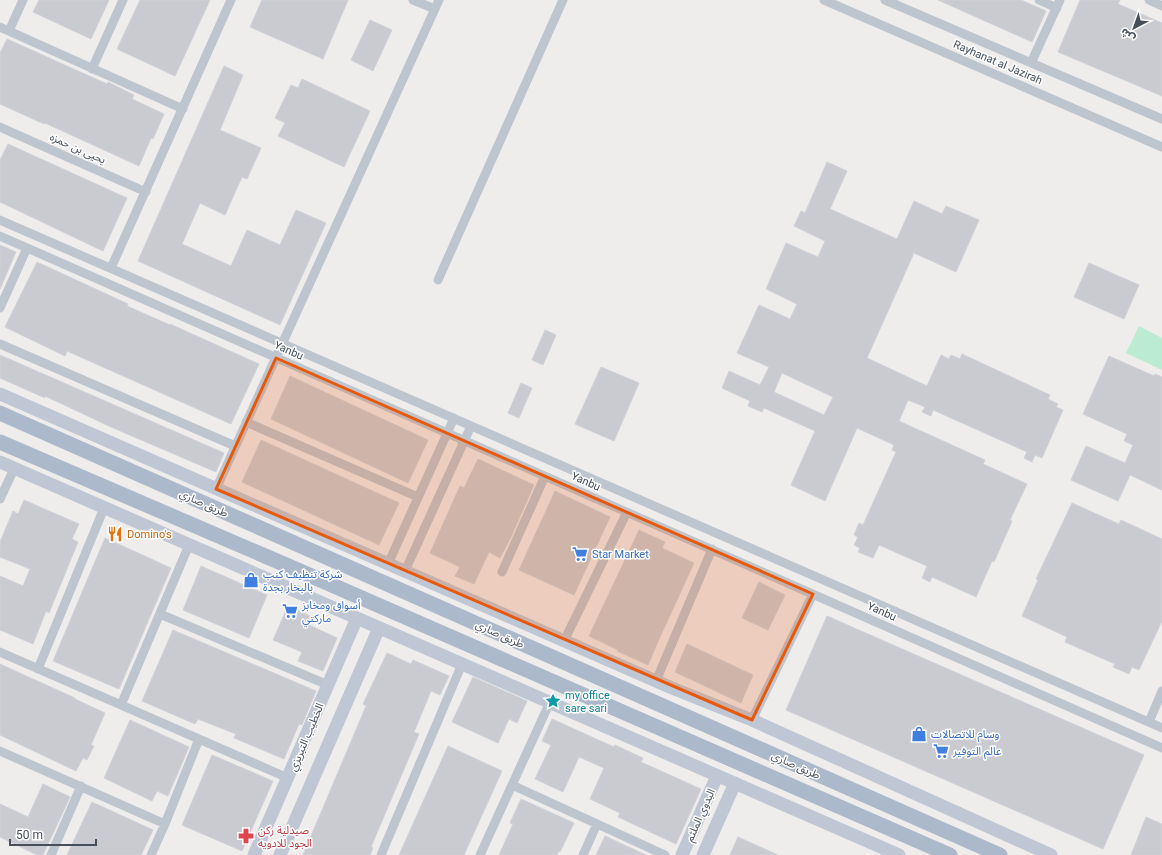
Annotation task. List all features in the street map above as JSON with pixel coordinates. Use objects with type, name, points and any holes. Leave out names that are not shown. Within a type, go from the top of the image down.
[{"type":"main road","points":[[0,394],[656,681],[752,720],[1052,855]]},
{"type":"main road","name":"طريق صاري","points":[[0,413],[1000,855]]},
{"type":"main road","name":"طريق صاري","points":[[0,442],[293,568],[950,855]]},
{"type":"main road","points":[[0,462],[899,855]]},
{"type":"main road","name":"الخطيب التبريزي","points":[[254,855],[357,618]]},
{"type":"main road","name":"الخطيب التبريزي","points":[[280,855],[379,628]]},
{"type":"main road","name":"البدوي الملثم","points":[[682,855],[718,776]]},
{"type":"main road","name":"البدوي الملثم","points":[[703,855],[735,783]]},
{"type":"street","points":[[9,32],[23,0]]},
{"type":"street","points":[[92,69],[123,0]]},
{"type":"street","points":[[111,268],[231,0]]},
{"type":"street","points":[[413,0],[435,9]]},
{"type":"street","points":[[216,489],[439,0]]},
{"type":"street","points":[[438,280],[563,0]]},
{"type":"street","name":"Rayhanat al Jazirah","points":[[824,0],[1162,147]]},
{"type":"street","name":"Rayhanat al Jazirah","points":[[885,0],[1162,119]]},
{"type":"street","points":[[1032,63],[1058,4],[1038,0]]},
{"type":"street","points":[[1149,0],[1162,6]]},
{"type":"street","points":[[0,27],[183,109]]},
{"type":"street","name":"يحيى بن حمزه","points":[[0,127],[146,192]]},
{"type":"street","name":"Yanbu","points":[[0,220],[1162,728]]},
{"type":"street","name":"Yanbu","points":[[0,236],[1162,748]]},
{"type":"street","points":[[0,308],[27,248]]},
{"type":"street","points":[[0,344],[235,446]]},
{"type":"street","points":[[388,564],[454,418]]},
{"type":"street","points":[[246,422],[418,497]]},
{"type":"street","points":[[405,571],[471,426]]},
{"type":"street","points":[[0,500],[14,469]]},
{"type":"street","points":[[502,572],[545,476]]},
{"type":"street","points":[[38,669],[104,508]]},
{"type":"street","points":[[564,641],[627,512]]},
{"type":"street","points":[[121,705],[189,545]]},
{"type":"street","points":[[656,681],[712,549]]},
{"type":"street","points":[[752,720],[813,594]]},
{"type":"street","points":[[160,614],[328,685]]},
{"type":"street","points":[[0,652],[288,778]]},
{"type":"street","points":[[382,855],[462,664]]},
{"type":"street","points":[[1149,722],[1162,691]]},
{"type":"street","points":[[480,855],[550,702]]},
{"type":"street","points":[[151,855],[199,739]]},
{"type":"street","points":[[0,751],[165,824]]},
{"type":"street","points":[[512,785],[665,855]]},
{"type":"street","points":[[51,855],[80,786]]},
{"type":"street","points":[[583,855],[597,824]]},
{"type":"highlighted area","points":[[276,358],[813,594],[752,720],[216,489]]},
{"type":"green space","points":[[1139,326],[1162,338],[1162,370],[1126,353]]},
{"type":"building","points":[[39,0],[109,0],[91,39],[33,12]]},
{"type":"building","points":[[140,0],[210,0],[175,76],[117,49]]},
{"type":"building","points":[[262,0],[348,0],[323,59],[250,27]]},
{"type":"building","points":[[938,0],[1021,0],[1046,11],[1032,42]]},
{"type":"building","points":[[1080,0],[1120,0],[1118,4],[1162,23],[1162,96],[1058,52]]},
{"type":"building","points":[[370,20],[392,30],[373,71],[351,60]]},
{"type":"building","points":[[7,39],[107,84],[108,82],[134,95],[132,99],[164,114],[153,139],[151,138],[139,166],[0,104],[0,53]]},
{"type":"building","points":[[224,66],[243,75],[220,130],[261,148],[247,179],[242,177],[225,215],[200,203],[182,244],[231,266],[247,230],[280,245],[296,210],[326,223],[280,325],[138,261]]},
{"type":"building","points":[[302,79],[370,111],[344,167],[278,136],[285,123],[275,118],[291,85],[298,88]]},
{"type":"building","points":[[8,144],[127,198],[103,251],[0,202],[0,160]]},
{"type":"building","points":[[827,162],[847,171],[830,209],[897,239],[914,201],[942,214],[946,206],[979,220],[956,272],[914,253],[867,358],[927,386],[941,355],[949,359],[951,355],[960,359],[962,354],[1050,395],[1048,399],[1058,404],[1056,407],[1063,410],[1042,458],[1035,455],[1032,462],[1024,458],[1027,452],[933,410],[931,416],[922,412],[925,407],[908,400],[899,421],[985,460],[983,464],[1027,484],[1010,520],[1012,521],[994,562],[992,561],[976,597],[932,577],[930,582],[922,578],[927,566],[879,545],[873,558],[858,552],[860,548],[854,545],[858,537],[854,535],[859,523],[863,525],[896,452],[892,450],[894,445],[857,428],[825,501],[791,485],[815,431],[764,408],[762,412],[748,406],[750,401],[722,388],[729,371],[760,385],[769,367],[737,353],[759,305],[790,319],[797,304],[766,289],[786,243],[818,257],[825,241],[794,226],[801,211],[805,213]],"holes":[[[782,373],[833,397],[824,415],[774,392]]]},
{"type":"building","points":[[0,245],[16,252],[0,289]]},
{"type":"building","points":[[37,262],[128,304],[127,306],[259,364],[231,424],[67,351],[65,356],[5,327]]},
{"type":"building","points":[[1089,263],[1139,285],[1124,319],[1074,297]]},
{"type":"building","points":[[545,330],[556,335],[543,365],[532,360]]},
{"type":"building","points":[[0,355],[224,453],[216,472],[111,427],[45,396],[45,398],[0,378]]},
{"type":"building","points":[[1109,356],[1154,376],[1155,374],[1162,377],[1162,490],[1130,475],[1118,501],[1071,480],[1086,446],[1125,463],[1133,445],[1124,441],[1127,434],[1083,414]]},
{"type":"building","points":[[601,367],[639,383],[614,441],[575,424]]},
{"type":"building","points":[[290,376],[428,440],[408,483],[271,419]]},
{"type":"building","points":[[521,383],[532,388],[519,418],[508,413]]},
{"type":"building","points":[[261,440],[399,503],[379,545],[242,482]]},
{"type":"building","points":[[478,459],[534,485],[500,558],[489,552],[474,584],[455,576],[460,567],[430,553],[460,486],[464,488]]},
{"type":"building","points":[[555,491],[610,517],[574,595],[519,570]]},
{"type":"building","points":[[24,500],[79,524],[72,539],[78,542],[49,613],[46,611],[33,644],[0,630],[0,576],[23,586],[30,569],[0,557],[0,542],[13,511],[18,514]]},
{"type":"building","points":[[1072,503],[1119,524],[1121,520],[1162,539],[1162,621],[1139,670],[1132,667],[1129,674],[1113,667],[1115,664],[1065,642],[1067,637],[1022,616],[1038,580],[1036,579]]},
{"type":"building","points":[[639,530],[665,542],[662,548],[694,563],[648,665],[589,636]]},
{"type":"building","points":[[105,538],[171,568],[119,689],[53,661]]},
{"type":"building","points":[[201,566],[267,595],[249,638],[183,610]]},
{"type":"building","points":[[759,582],[785,595],[768,630],[742,618]]},
{"type":"building","points":[[288,606],[312,617],[309,625],[337,638],[323,671],[298,661],[302,652],[273,640]]},
{"type":"building","points":[[827,616],[1144,755],[1103,849],[786,710]]},
{"type":"building","points":[[173,630],[316,691],[302,725],[299,724],[284,759],[234,738],[236,734],[198,719],[195,724],[142,701]]},
{"type":"building","points":[[687,644],[753,675],[741,703],[675,672]]},
{"type":"building","points":[[387,653],[411,664],[413,660],[449,676],[440,695],[431,691],[414,732],[419,734],[371,847],[373,848],[370,855],[303,855],[366,706],[363,704]]},
{"type":"building","points":[[0,664],[105,713],[91,745],[94,746],[87,760],[83,758],[76,771],[0,735]]},
{"type":"building","points":[[473,677],[527,701],[517,723],[509,719],[498,743],[452,722]]},
{"type":"building","points":[[552,719],[614,747],[615,745],[643,758],[641,762],[701,789],[676,844],[618,817],[620,813],[590,799],[604,768],[579,757],[563,792],[535,779],[551,745],[542,741]]},
{"type":"building","points":[[130,720],[189,747],[168,796],[157,791],[152,801],[104,778]]},
{"type":"building","points":[[448,746],[502,771],[464,855],[399,855]]},
{"type":"building","points":[[212,755],[273,781],[242,851],[182,825]]},
{"type":"building","points":[[43,784],[70,797],[43,855],[37,855],[0,837],[0,804],[28,817]]},
{"type":"building","points":[[521,799],[574,823],[560,852],[559,851],[557,855],[499,855],[513,824],[510,823]]},
{"type":"building","points":[[92,802],[153,830],[141,855],[67,855]]},
{"type":"building","points":[[1146,817],[1162,824],[1162,855],[1131,855]]},
{"type":"building","points":[[605,836],[646,855],[596,855]]},
{"type":"building","points":[[738,837],[778,855],[730,855]]},
{"type":"place","name":"Domino's","points":[[115,534]]},
{"type":"place","name":"Star Market","points":[[580,554]]},
{"type":"place","name":"شركة تنظيف كنب بالبخار بجدة","points":[[251,580]]},
{"type":"place","name":"أسواق ومخابز ماركتي","points":[[290,611]]},
{"type":"place","name":"my office sare sari","points":[[553,701]]},
{"type":"place","name":"وسام للاتصالات","points":[[919,734]]},
{"type":"place","name":"عالم التوفير","points":[[941,751]]},
{"type":"place","name":"صيدلية ركن الجود للادويه","points":[[246,836]]}]
